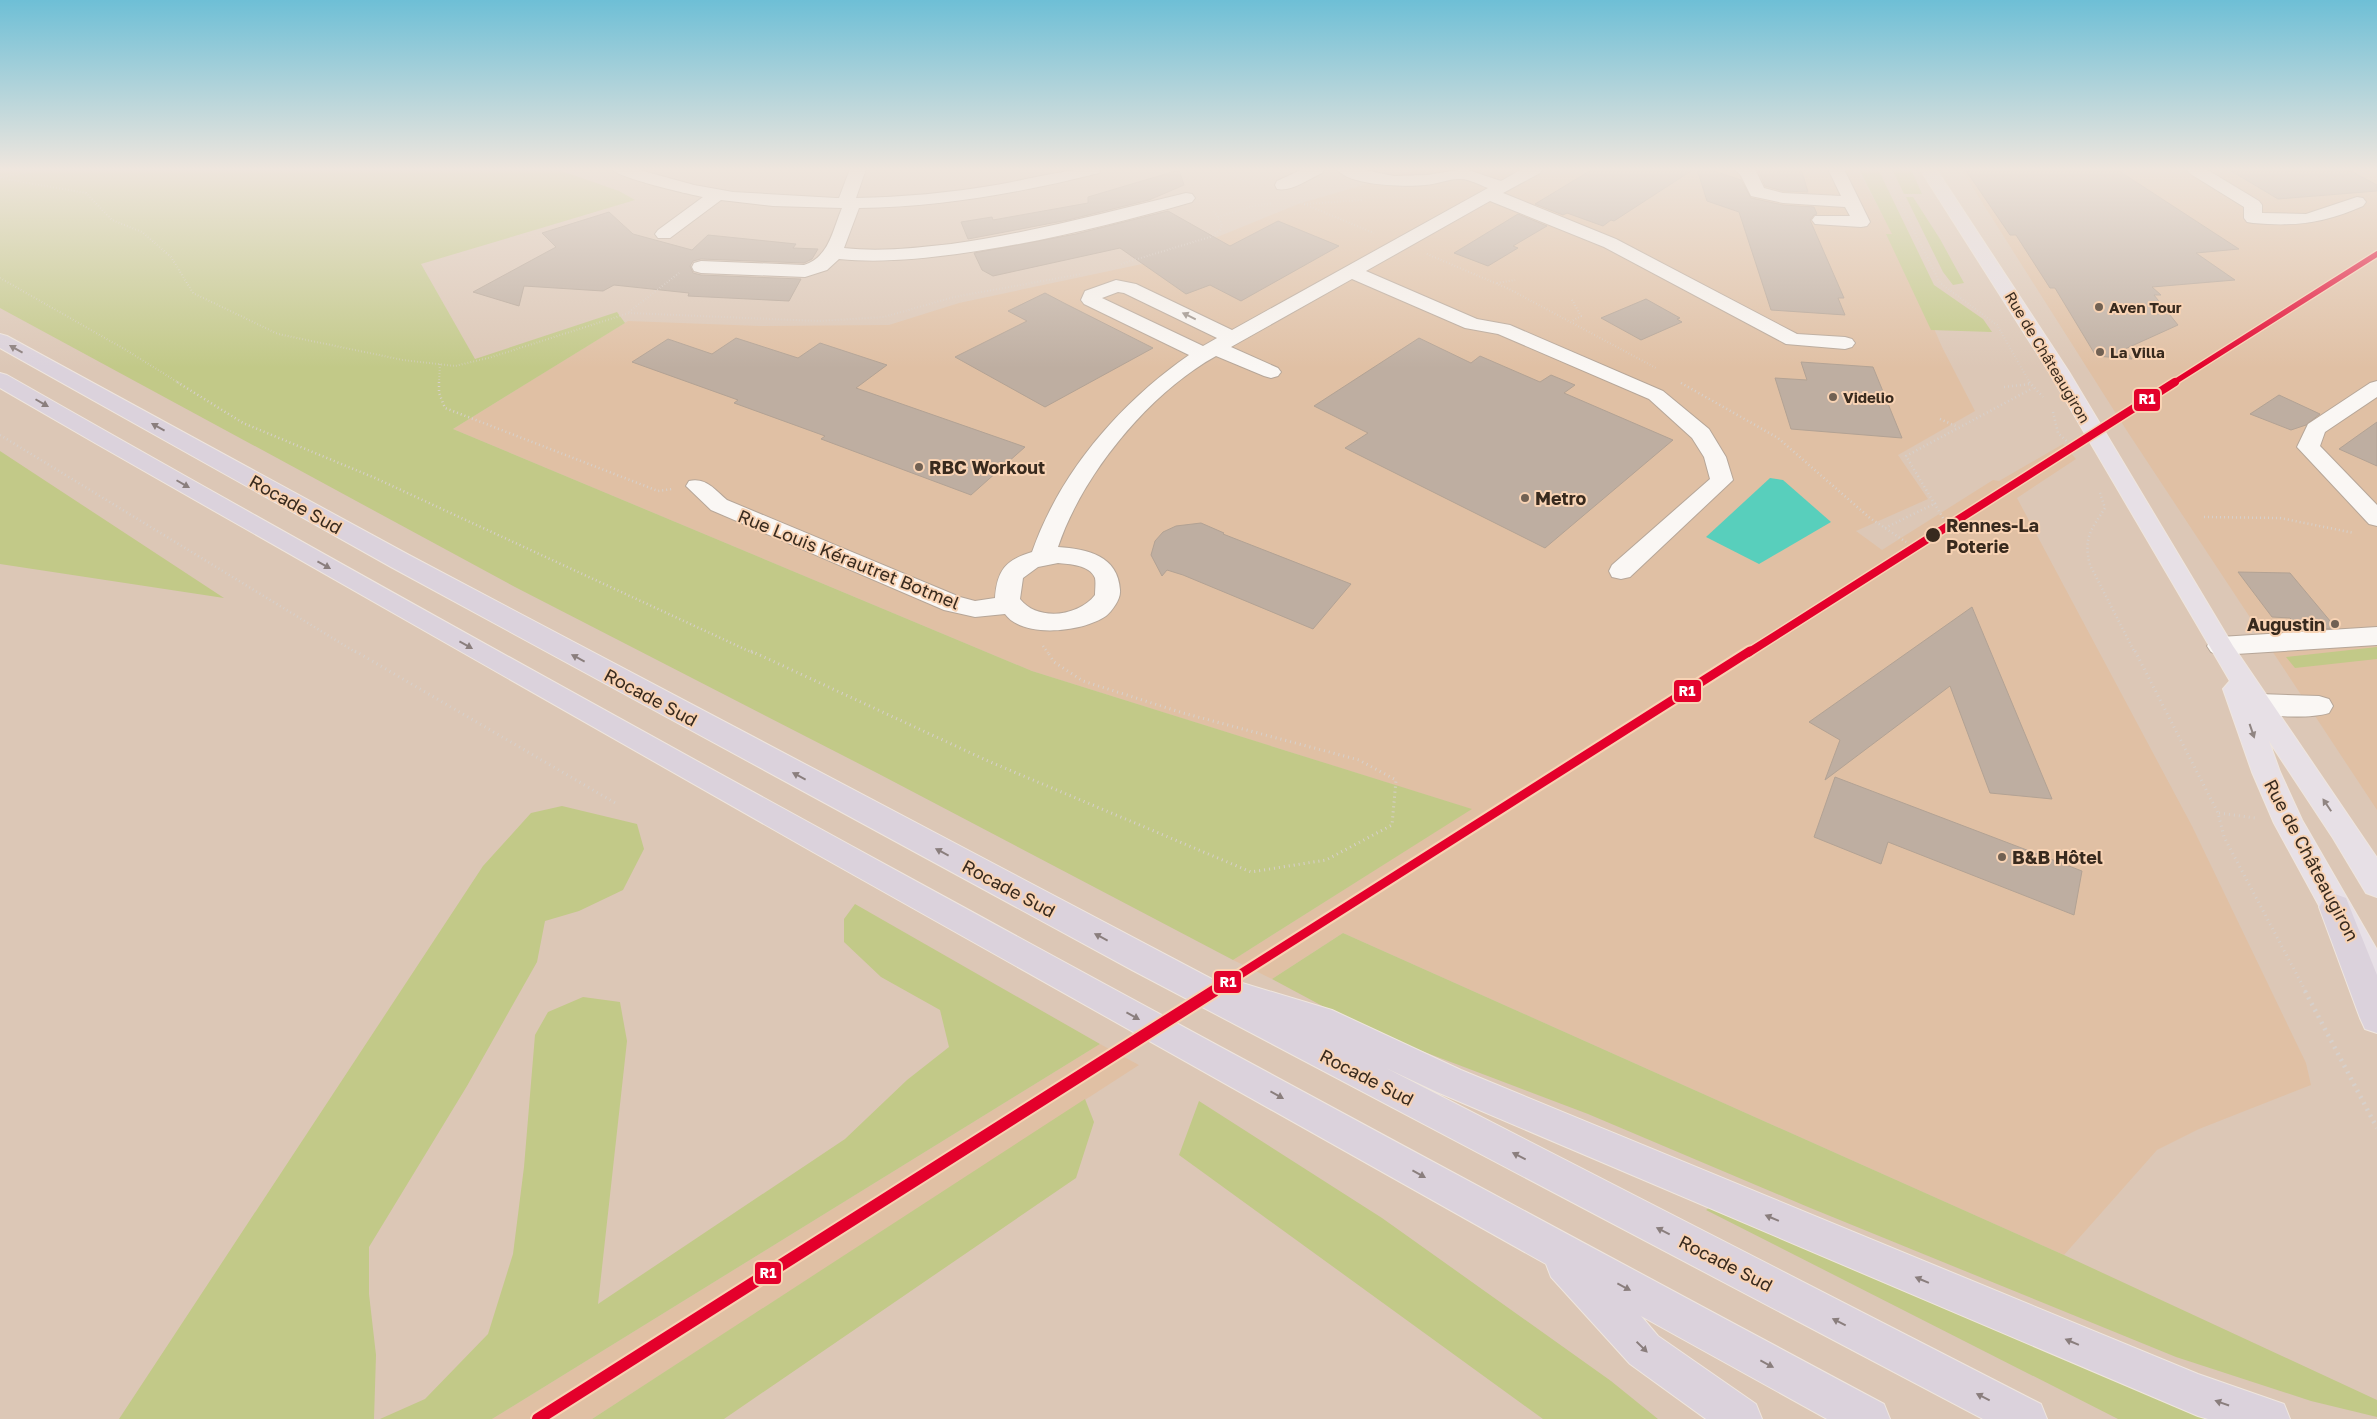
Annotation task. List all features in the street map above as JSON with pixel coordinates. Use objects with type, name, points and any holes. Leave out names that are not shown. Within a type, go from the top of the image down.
[{"type":"highway","name":"Rocade Sud","points":[[0,340],[362,541],[1144,960],[1178,978],[1305,1029],[2026,1419]]},
{"type":"highway","points":[[0,379],[315,561],[1550,1247],[1869,1419]]},
{"type":"highway","points":[[2335,907],[2377,1018]]},
{"type":"highway","points":[[1305,1029],[1449,1081],[2198,1395],[2269,1419]]},
{"type":"highway","points":[[1550,1247],[1644,1350],[1741,1419]]},
{"type":"main road","name":"Rue de Châteaugiron","points":[[1971,235],[2059,372],[2222,649],[2344,830],[2377,884]]},
{"type":"main road","name":"Rue de Châteaugiron","points":[[2222,649],[2266,772],[2289,823],[2377,980]]},
{"type":"street","points":[[835,253],[834,250],[838,235]]},
{"type":"street","points":[[701,267],[805,271],[820,266],[835,253],[871,256],[933,251],[1010,242],[1041,235]]},
{"type":"street","points":[[1043,557],[1055,521],[1097,454],[1123,421],[1174,375],[1209,351],[1417,235]]},
{"type":"street","points":[[1593,235],[1794,340],[1845,343]]},
{"type":"street","points":[[1352,272],[1472,324],[1503,330],[1656,395],[1702,434],[1715,457],[1722,480],[1621,570]]},
{"type":"street","points":[[1232,338],[1130,288],[1116,286],[1092,295],[1092,300],[1209,351],[1271,372]]},
{"type":"street","points":[[2369,527],[2308,447],[2316,429],[2377,387]]},
{"type":"street","name":"Rue Louis Kérautret Botmel","points":[[697,486],[719,505],[953,604],[975,609],[1010,605]]},
{"type":"street","points":[[1065,555],[1086,559],[1105,573],[1109,583],[1108,595],[1100,607],[1086,616],[1069,622],[1050,623],[1033,620],[1019,614],[1010,605],[1005,591],[1010,576],[1024,565],[1043,557],[1065,555]]},
{"type":"street","points":[[2222,649],[2377,636]]},
{"type":"street","points":[[2259,704],[2319,706]]},
{"type":"path","points":[[146,235],[172,257],[193,293],[278,334],[403,360],[455,366],[472,364],[629,313],[809,321],[884,317],[969,294],[1088,272]]},
{"type":"path","points":[[1116,265],[1213,235]]},
{"type":"path","points":[[1916,235],[1940,283],[1996,325],[2030,384],[2049,401]]},
{"type":"path","points":[[629,313],[678,273],[701,267]]},
{"type":"path","points":[[0,278],[126,350],[243,423],[375,478],[988,761],[1251,872],[1326,860],[1392,825],[1396,780],[1359,760],[1183,712],[1082,680],[1054,662],[1041,643],[1050,623]]},
{"type":"path","points":[[1497,283],[1515,280]]},
{"type":"path","points":[[1572,300],[1581,316],[1572,321]]},
{"type":"path","points":[[440,364],[439,393],[445,408],[658,491],[697,486]]},
{"type":"path","points":[[2004,388],[2030,384]]},
{"type":"path","points":[[1943,518],[1936,503],[1906,456],[2033,388]]},
{"type":"path","points":[[2051,406],[2053,426],[2058,436],[2079,451]]},
{"type":"path","points":[[1940,419],[1958,427]]},
{"type":"path","points":[[0,435],[311,626],[617,804]]},
{"type":"path","points":[[2099,491],[2105,508],[2089,533],[2084,547],[2090,565],[2218,813],[2224,837],[2377,1128]]},
{"type":"path","points":[[1885,528],[1936,503]]},
{"type":"path","points":[[2204,517],[2280,518],[2369,527]]},
{"type":"shaded area","points":[[1222,235],[1894,235],[1942,347],[1975,411],[1898,455],[1928,499],[1856,531],[1882,550],[1993,480],[1999,481],[2063,444],[2076,459],[2017,498],[2192,826],[2306,1063],[2311,1085],[2199,1129],[2157,1150],[2064,1255],[1343,933],[1272,979],[1233,960],[1471,809],[1032,671],[453,429],[628,321],[760,326],[889,325],[959,303],[1161,260]]},
{"type":"shaded area","points":[[2003,235],[2377,235],[2377,810],[2127,431]]},
{"type":"shaded area","points":[[1100,1044],[1139,1065],[592,1419],[492,1419]]},
{"type":"green space","points":[[0,235],[517,235],[421,264],[475,359],[617,312],[625,323],[453,429],[1032,671],[1472,809],[1233,960],[879,774],[515,587],[0,308]]},
{"type":"green space","points":[[1887,235],[1910,235],[1934,285],[1983,319],[1992,332],[1931,330]]},
{"type":"green space","points":[[1925,235],[1938,235],[1964,283],[1953,285],[1943,272]]},
{"type":"green space","points":[[0,451],[224,598],[0,564]]},
{"type":"green space","points":[[2377,647],[2377,659],[2295,668],[2286,657]]},
{"type":"green space","points":[[562,806],[637,824],[644,849],[623,890],[579,911],[545,921],[537,962],[467,1086],[369,1247],[369,1294],[376,1355],[374,1419],[119,1419],[483,866],[531,813]]},
{"type":"green space","points":[[855,904],[1100,1044],[492,1419],[380,1419],[425,1399],[488,1334],[513,1254],[524,1167],[535,1035],[548,1012],[583,997],[620,1002],[627,1041],[598,1304],[845,1139],[907,1080],[949,1047],[940,1010],[881,977],[844,942],[844,919]]},
{"type":"green space","points":[[1343,933],[2064,1255],[2377,1400],[2377,1417],[2311,1401],[2176,1357],[1808,1207],[1588,1114],[1369,1031],[1272,979]]},
{"type":"green space","points":[[1085,1099],[1094,1122],[1076,1178],[724,1419],[592,1419]]},
{"type":"green space","points":[[1199,1101],[1382,1218],[1611,1381],[1658,1419],[1543,1419],[1179,1155]]},
{"type":"green space","points":[[1713,1205],[2220,1419],[2118,1419],[1706,1210]]},
{"type":"water","points":[[1770,478],[1783,480],[1831,522],[1759,564],[1706,537]]},
{"type":"building","points":[[544,235],[637,235],[692,250],[708,235],[710,235],[796,244],[793,248],[818,249],[812,259],[804,263],[701,259],[693,261],[690,266],[693,273],[701,275],[801,279],[789,301],[688,296],[689,293],[614,285],[603,291],[524,286],[519,306],[473,292],[556,247]]},
{"type":"building","points":[[966,235],[988,235],[968,239]]},
{"type":"building","points":[[1069,235],[1211,235],[1230,246],[1251,235],[1313,235],[1339,246],[1241,301],[1210,285],[1186,294],[1120,248],[993,276],[982,270],[974,253]]},
{"type":"building","points":[[1483,235],[1531,235],[1513,246],[1518,248],[1488,266],[1454,253]]},
{"type":"building","points":[[1747,235],[1817,235],[1844,298],[1838,298],[1845,315],[1771,310]]},
{"type":"building","points":[[2016,235],[2218,235],[2239,249],[2196,253],[2235,280],[2152,287],[2161,295],[2154,295],[2178,325],[2125,349],[2132,359],[2096,356],[2055,288],[2050,288]]},
{"type":"building","points":[[1045,293],[1153,348],[1045,407],[955,357],[1027,321],[1008,311]]},
{"type":"building","points":[[1646,299],[1680,318],[1677,319],[1682,322],[1641,340],[1601,318]]},
{"type":"building","points":[[736,338],[798,358],[820,343],[887,365],[856,388],[1025,447],[971,495],[821,439],[825,436],[734,403],[738,400],[632,362],[668,339],[712,354]]},
{"type":"building","name":"Metro","points":[[1419,338],[1471,363],[1480,356],[1540,382],[1551,375],[1575,385],[1564,393],[1673,440],[1545,548],[1345,448],[1368,433],[1314,406]]},
{"type":"building","name":"Videlio","points":[[1801,362],[1873,367],[1902,438],[1791,429],[1775,378],[1807,380]]},
{"type":"building","points":[[2279,395],[2320,414],[2306,425],[2291,430],[2250,414]]},
{"type":"building","points":[[2377,422],[2377,466],[2339,449],[2360,434]]},
{"type":"building","points":[[1201,523],[1223,534],[1351,584],[1313,629],[1183,575],[1167,570],[1162,576],[1151,555],[1155,541],[1163,532],[1176,526]]},
{"type":"building","points":[[2238,572],[2290,573],[2336,628],[2302,630],[2290,618],[2272,617]]},
{"type":"building","points":[[1972,607],[2052,799],[1990,793],[1950,686],[1825,780],[1840,740],[1809,722]]},
{"type":"building","points":[[1835,777],[2082,871],[2074,915],[1888,842],[1881,864],[1814,837]]},
{"type":"transit line","name":"R1","points":[[538,1419],[2377,254]]},
{"type":"place","name":"Aven Tour","points":[[2099,307]]},
{"type":"place","name":"La Villa","points":[[2100,352]]},
{"type":"place","name":"Videlio","points":[[1833,397]]},
{"type":"place","name":"RBC Workout","points":[[919,467]]},
{"type":"place","name":"Metro","points":[[1525,498]]},
{"type":"place","name":"Rennes-La Poterie","points":[[1933,535]]},
{"type":"place","name":"Augustin","points":[[2335,624]]},
{"type":"place","name":"B&B Hôtel","points":[[2002,857]]}]
